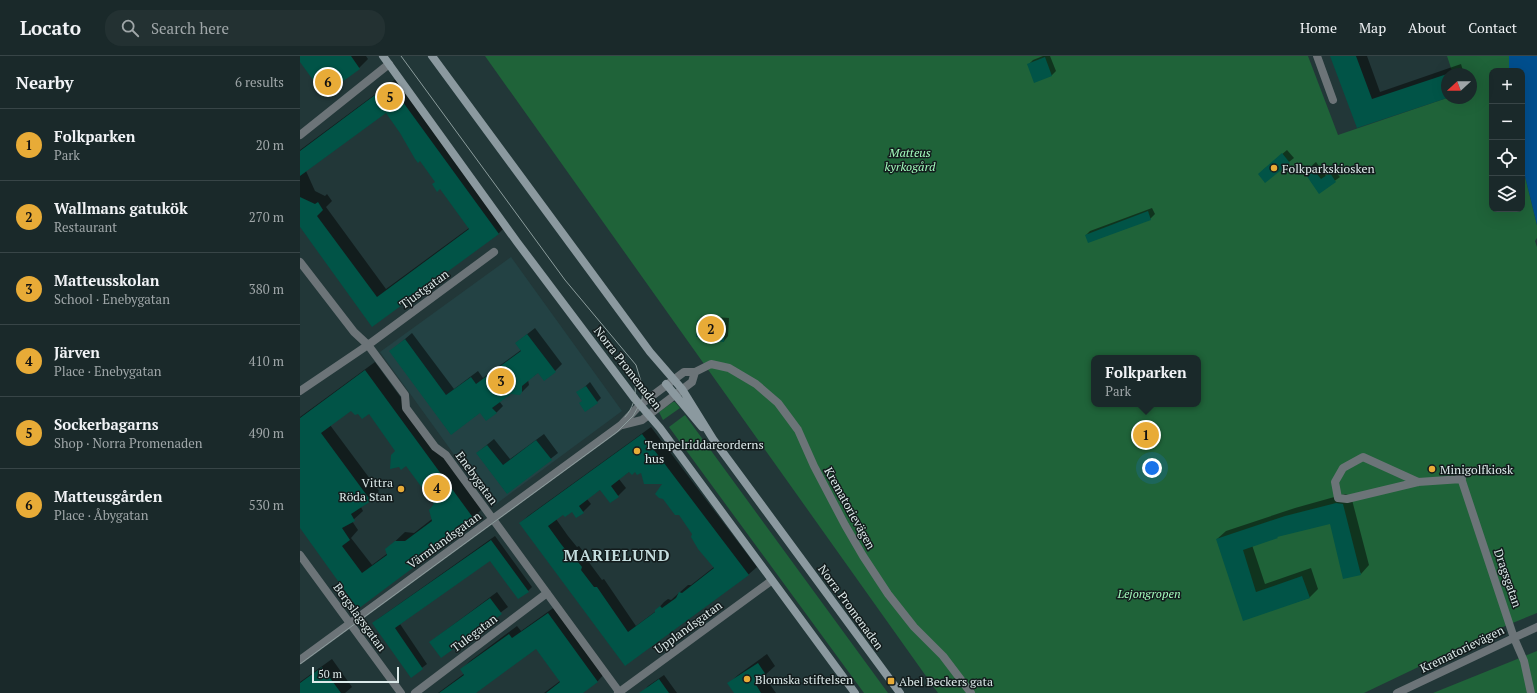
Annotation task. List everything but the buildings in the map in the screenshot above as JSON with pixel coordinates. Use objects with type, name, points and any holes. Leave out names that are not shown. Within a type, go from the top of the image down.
[{"type":"main road","name":"Norra Promenaden","points":[[383,56],[517,242],[640,405],[649,414],[855,693]]},
{"type":"main road","name":"Norra Promenaden","points":[[432,56],[641,339],[682,389],[713,439],[900,693]]},
{"type":"main road","name":"Norra Promenaden","points":[[666,384],[713,439]]},
{"type":"street","points":[[1317,56],[1334,100]]},
{"type":"street","points":[[300,135],[389,64]]},
{"type":"street","name":"Tjustgatan","points":[[300,391],[368,345],[494,252]]},
{"type":"street","name":"Enebygatan","points":[[300,262],[354,332],[368,345],[405,395],[406,408],[434,447],[446,455],[619,693]]},
{"type":"street","name":"Krematorievägen","points":[[674,379],[684,372],[695,372],[711,364],[729,368],[756,384],[778,403],[798,430],[827,491],[871,569],[914,627],[943,656],[971,693]]},
{"type":"street","points":[[649,414],[692,382],[695,372]]},
{"type":"street","name":"Värmlandsgatan","points":[[300,660],[621,425],[640,405],[674,379]]},
{"type":"street","name":"Värmlandsgatan","points":[[621,425],[637,422],[649,414]]},
{"type":"street","points":[[1363,457],[1418,482],[1347,499],[1338,498],[1334,482],[1343,468],[1363,457]]},
{"type":"street","name":"Dragsgatan","points":[[1418,482],[1460,476],[1514,638],[1524,660],[1531,693]]},
{"type":"street","name":"Bergslagsgatan","points":[[300,555],[401,693]]},
{"type":"street","name":"Upplandsgatan","points":[[619,693],[771,581]]},
{"type":"street","name":"Tulegatan","points":[[415,693],[547,593]]},
{"type":"street","name":"Krematorievägen","points":[[1397,693],[1537,627]]},
{"type":"shaded area","points":[[511,257],[622,411],[492,507],[380,352]]},
{"type":"green space","points":[[485,56],[1308,56],[1338,135],[1441,100],[1441,104],[1477,104],[1477,68],[1451,68],[1447,56],[1509,56],[1509,68],[1489,68],[1489,212],[1525,212],[1525,176],[1537,225],[1537,238],[1535,241],[1537,247],[1537,613],[1498,629],[1364,693],[938,693]]},
{"type":"green space","points":[[675,402],[680,408],[663,420],[659,412]]},
{"type":"green space","points":[[685,415],[888,693],[864,693],[669,427]]},
{"type":"green space","points":[[1537,651],[1537,693],[1433,693]]},
{"type":"water","points":[[1509,56],[1537,56],[1537,225],[1525,176],[1525,68],[1509,68]]},
{"type":"tram line","points":[[300,664],[617,432],[633,416],[642,400],[643,388],[636,365],[565,280],[401,56]]},
{"type":"tram line","points":[[623,357],[628,364],[635,387],[633,403],[625,417]]},
{"type":"place","name":"Matteusgården","points":[[328,82]]},
{"type":"place","name":"Sockerbagarns","points":[[390,97]]},
{"type":"place","name":"Folkparkskiosken","points":[[1274,168]]},
{"type":"place","name":"Wallmans gatukök","points":[[711,329]]},
{"type":"place","name":"Matteusskolan","points":[[501,381]]},
{"type":"place","name":"Folkparken","points":[[1146,435]]},
{"type":"place","name":"Tempelriddareorderns hus","points":[[637,451]]},
{"type":"place","name":"Minigolfkiosk","points":[[1432,469]]},
{"type":"place","name":"Järven","points":[[437,488]]},
{"type":"place","name":"Vittra Röda Stan","points":[[401,489]]},
{"type":"place","name":"Blomska stiftelsen","points":[[747,679]]},
{"type":"place","name":"Abel Beckers gata","points":[[891,681]]},
{"type":"district","name":"MARIELUND","points":[[617,555]]},
{"type":"park label","name":"Matteus kyrkogård","points":[[910,159]]},
{"type":"park label","name":"Lejongropen","points":[[1149,593]]}]
